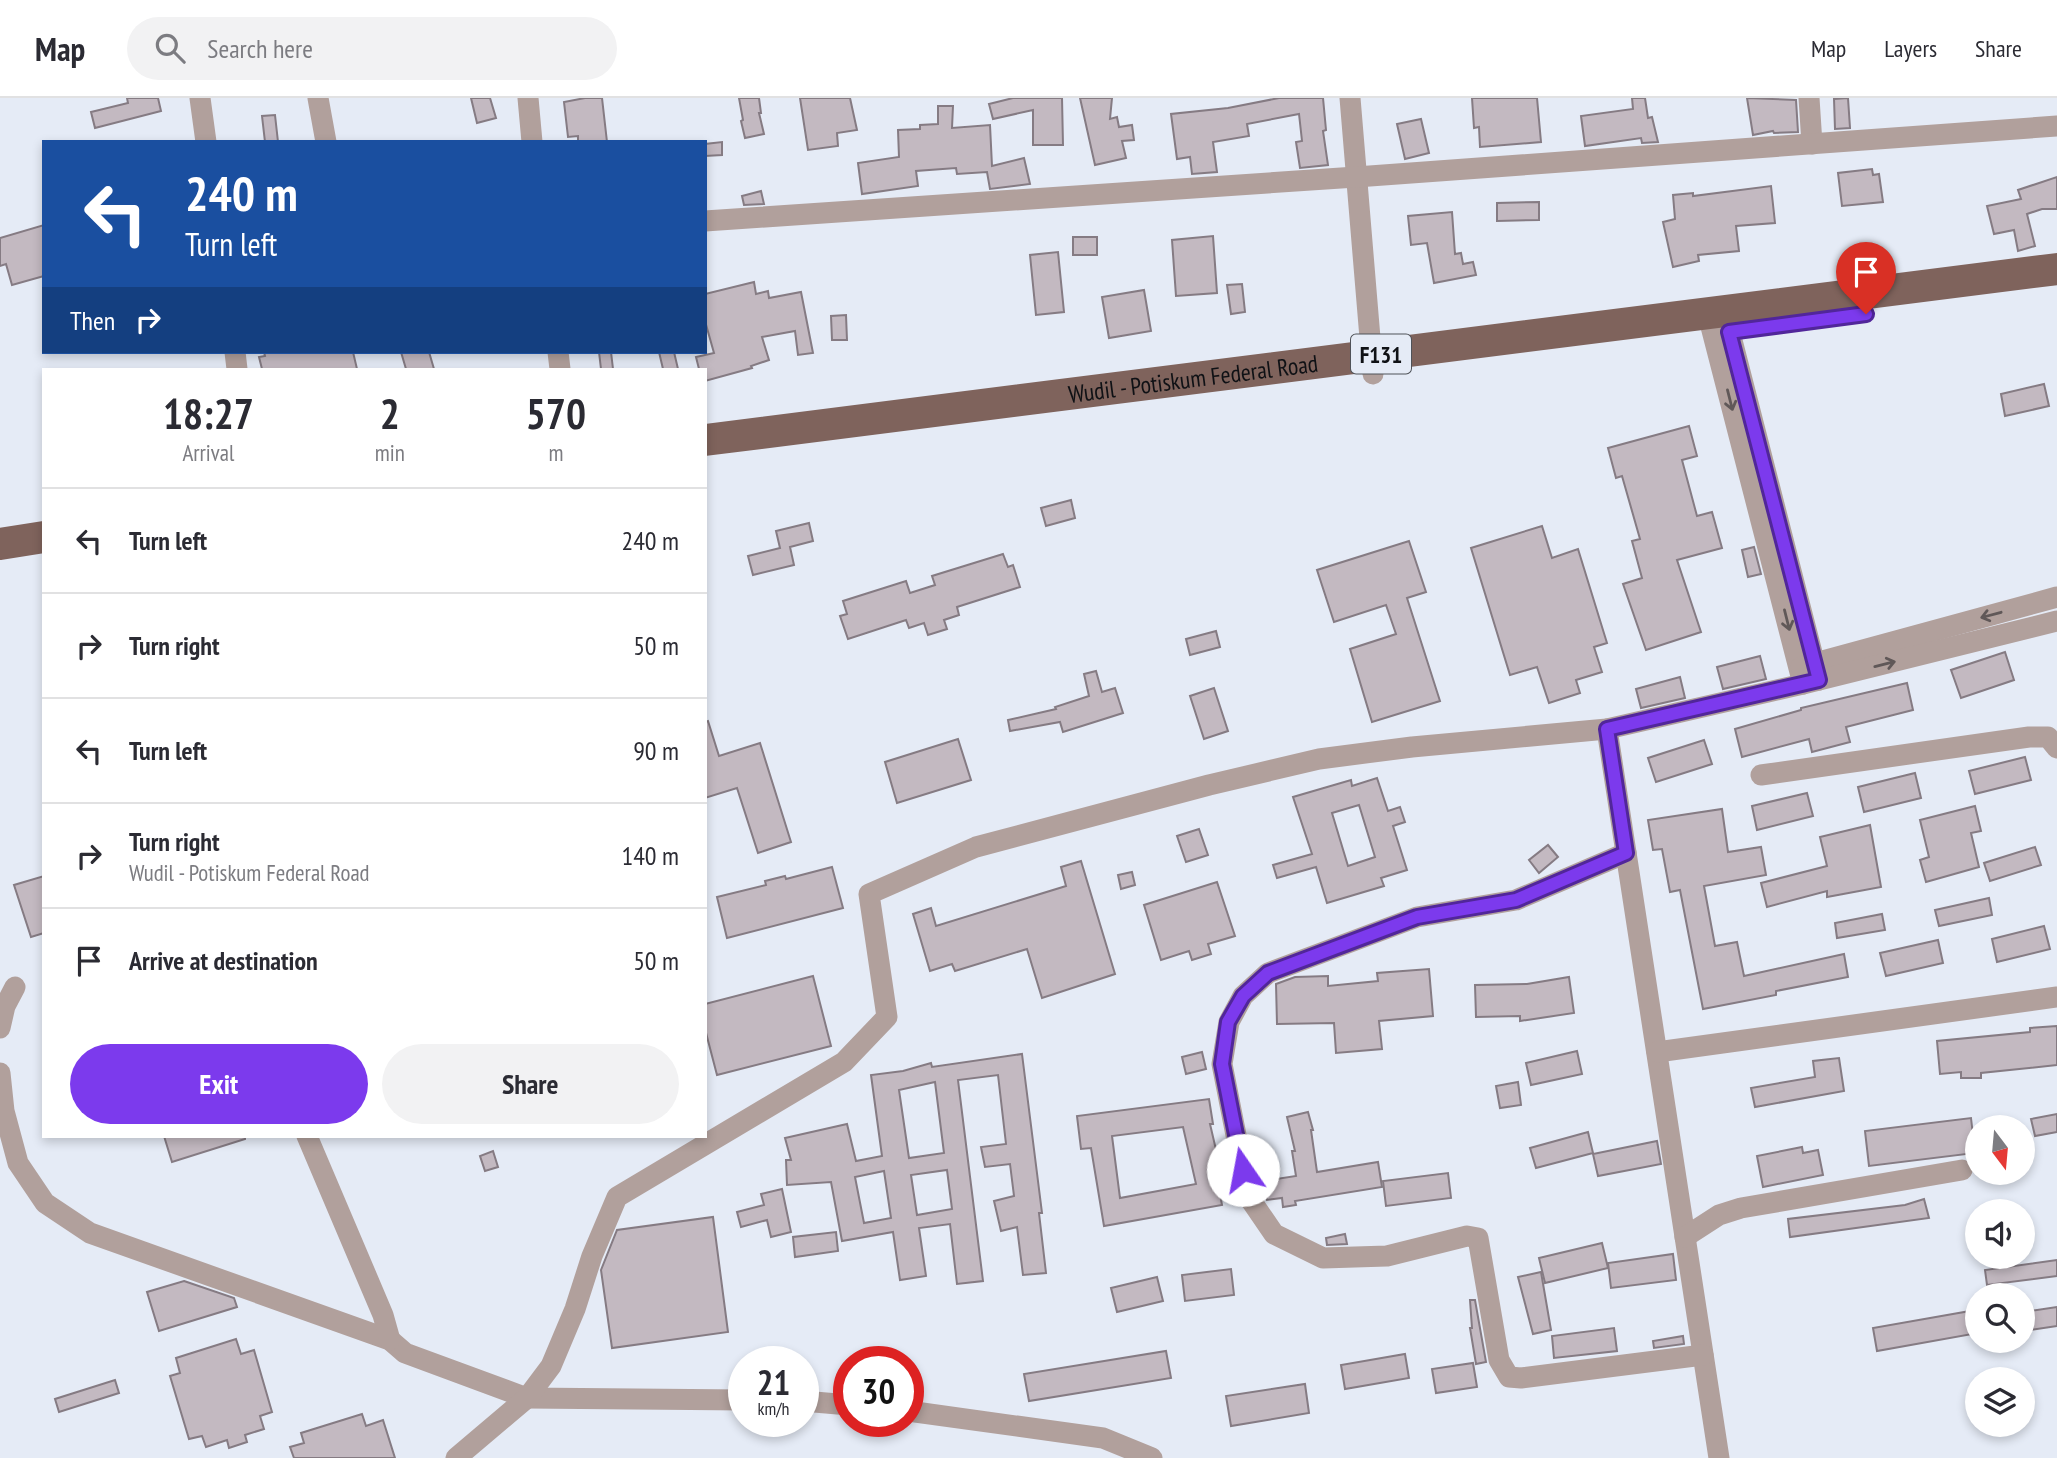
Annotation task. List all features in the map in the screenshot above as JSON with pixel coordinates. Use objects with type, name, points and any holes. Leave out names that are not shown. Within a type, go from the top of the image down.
[{"type":"main road","name":"Wudil - Potiskum Federal Road","points":[[1719,323],[2057,269]]},
{"type":"main road","name":"Wudil - Potiskum Federal Road","points":[[707,440],[1719,323],[2057,289]]},
{"type":"main road","name":"Wudil - Potiskum Federal Road","points":[[707,458],[1093,411],[1373,365]]},
{"type":"main road","points":[[0,544],[42,537]]},
{"type":"main road","points":[[0,562],[42,556]]},
{"type":"street","points":[[200,98],[206,140]]},
{"type":"street","points":[[318,98],[326,140]]},
{"type":"street","points":[[528,98],[532,140]]},
{"type":"street","points":[[1350,98],[1373,365]]},
{"type":"street","points":[[1809,98],[1812,144]]},
{"type":"street","points":[[707,221],[2057,126]]},
{"type":"street","points":[[1719,323],[1809,673]]},
{"type":"street","points":[[456,1458],[527,1398],[551,1366],[617,1196],[844,1062],[887,1017],[870,894],[976,847],[1209,785],[1319,759],[1412,747],[1607,729],[1809,673],[2057,597]]},
{"type":"street","points":[[1809,673],[2057,621]]},
{"type":"street","points":[[1607,729],[1719,1458]]},
{"type":"street","points":[[1761,775],[2019,738],[2048,737],[2057,748]]},
{"type":"street","points":[[1626,853],[1516,900],[1417,917],[1268,973],[1243,996],[1228,1022],[1222,1064],[1248,1196],[1274,1234],[1322,1258],[1387,1256],[1467,1236],[1478,1238],[1499,1360],[1509,1377],[1521,1378],[1703,1355]]},
{"type":"street","points":[[0,1028],[5,1006],[15,987]]},
{"type":"street","points":[[1657,1052],[2057,997]]},
{"type":"street","points":[[0,1073],[4,1111],[18,1163],[45,1203],[90,1233],[390,1340],[405,1353],[527,1398],[728,1400]]},
{"type":"street","points":[[308,1138],[383,1315],[390,1340]]},
{"type":"street","points":[[1685,1237],[1719,1215],[1741,1208],[1962,1170]]},
{"type":"street","points":[[924,1413],[1103,1438],[1152,1458]]},
{"type":"building","points":[[127,98],[158,98],[161,111],[95,128],[91,112],[128,103]]},
{"type":"building","points":[[471,98],[490,98],[496,118],[477,123]]},
{"type":"building","points":[[602,98],[607,140],[578,140],[578,136],[568,137],[564,102]]},
{"type":"building","points":[[739,98],[759,98],[764,134],[745,138]]},
{"type":"building","points":[[800,98],[850,98],[857,130],[837,133],[838,146],[808,150]]},
{"type":"building","points":[[1013,98],[1062,98],[1063,145],[1033,145],[1033,110],[993,119],[989,104]]},
{"type":"building","points":[[1080,98],[1112,98],[1110,119],[1117,117],[1119,127],[1132,125],[1134,140],[1122,141],[1126,158],[1095,165]]},
{"type":"building","points":[[1279,98],[1323,98],[1326,130],[1323,131],[1328,165],[1300,168],[1296,142],[1302,141],[1299,114],[1247,124],[1249,136],[1213,142],[1217,172],[1192,174],[1190,157],[1177,159],[1171,114],[1228,108]]},
{"type":"building","points":[[1472,98],[1537,98],[1541,142],[1480,147],[1479,127],[1474,128]]},
{"type":"building","points":[[1632,98],[1645,98],[1648,118],[1652,117],[1658,142],[1642,143],[1641,138],[1585,146],[1581,116],[1633,109]]},
{"type":"building","points":[[1747,98],[1796,100],[1798,132],[1773,131],[1753,135]]},
{"type":"building","points":[[1848,98],[1850,128],[1835,129],[1834,99]]},
{"type":"building","points":[[938,106],[953,106],[952,128],[990,125],[992,166],[1024,158],[1030,184],[990,189],[987,172],[957,174],[956,168],[916,171],[918,186],[862,194],[858,163],[899,157],[898,130],[920,129],[920,125],[938,124]]},
{"type":"building","points":[[275,115],[278,140],[265,140],[262,116]]},
{"type":"building","points":[[1421,119],[1429,153],[1405,159],[1397,124]]},
{"type":"building","points":[[722,142],[722,155],[707,156],[707,144]]},
{"type":"building","points":[[1872,169],[1873,175],[1879,174],[1883,202],[1842,206],[1838,173]]},
{"type":"building","points":[[2057,177],[2057,209],[2042,209],[2027,214],[2035,246],[2018,251],[2014,230],[1994,234],[1987,206],[2021,199],[2018,190]]},
{"type":"building","points":[[1771,186],[1775,223],[1736,226],[1739,251],[1698,255],[1699,261],[1673,267],[1663,222],[1675,219],[1673,195],[1693,193],[1693,196]]},
{"type":"building","points":[[761,191],[764,204],[744,205],[742,196]]},
{"type":"building","points":[[1539,202],[1539,220],[1497,221],[1497,203]]},
{"type":"building","points":[[1452,212],[1455,254],[1461,253],[1463,264],[1473,262],[1476,275],[1434,283],[1427,243],[1411,245],[1408,216]]},
{"type":"building","points":[[42,226],[42,277],[12,285],[6,264],[0,266],[0,238]]},
{"type":"building","points":[[1213,236],[1217,293],[1176,296],[1172,240]]},
{"type":"building","points":[[1073,237],[1097,237],[1097,255],[1073,255]]},
{"type":"building","points":[[1058,252],[1064,312],[1036,315],[1030,255]]},
{"type":"building","points":[[754,282],[756,294],[768,291],[769,298],[801,292],[813,353],[798,355],[795,331],[762,337],[769,360],[751,366],[752,368],[707,380],[707,368],[699,368],[696,357],[714,353],[707,328],[707,294]]},
{"type":"building","points":[[1242,284],[1245,312],[1231,314],[1227,285]]},
{"type":"building","points":[[1144,290],[1151,331],[1109,338],[1102,297]]},
{"type":"building","points":[[846,315],[847,340],[832,340],[831,316]]},
{"type":"building","points":[[353,354],[357,368],[262,368],[259,357]]},
{"type":"building","points":[[402,354],[430,354],[434,368],[406,368]]},
{"type":"building","points":[[599,354],[611,354],[613,368],[601,368]]},
{"type":"building","points":[[659,354],[674,354],[678,368],[663,368]]},
{"type":"building","points":[[2044,384],[2049,406],[2005,416],[2001,394]]},
{"type":"building","points":[[1689,426],[1697,456],[1682,460],[1697,516],[1712,512],[1722,548],[1677,560],[1701,632],[1646,650],[1623,584],[1642,578],[1632,541],[1640,539],[1622,476],[1616,478],[1608,448]]},
{"type":"building","points":[[1071,500],[1075,518],[1046,526],[1041,508]]},
{"type":"building","points":[[809,523],[813,541],[790,547],[794,565],[753,575],[748,556],[780,548],[776,531]]},
{"type":"building","points":[[1542,526],[1552,558],[1578,549],[1607,643],[1594,647],[1602,672],[1576,680],[1580,693],[1549,703],[1537,667],[1510,675],[1471,548]]},
{"type":"building","points":[[1409,541],[1426,592],[1407,598],[1440,701],[1372,722],[1350,649],[1396,634],[1386,605],[1334,622],[1317,570]]},
{"type":"building","points":[[1754,547],[1761,574],[1748,577],[1742,550]]},
{"type":"building","points":[[1003,554],[1008,567],[1013,565],[1020,587],[957,607],[959,615],[944,620],[947,629],[928,635],[924,623],[909,628],[906,620],[848,639],[840,616],[847,614],[843,601],[906,581],[910,593],[935,585],[932,576]]},
{"type":"building","points":[[1216,631],[1220,647],[1190,655],[1186,639]]},
{"type":"building","points":[[2005,652],[2014,680],[1961,698],[1951,670]]},
{"type":"building","points":[[1760,656],[1766,679],[1723,689],[1717,667]]},
{"type":"building","points":[[1096,671],[1102,692],[1115,688],[1123,713],[1063,732],[1060,722],[1010,731],[1008,720],[1056,709],[1055,707],[1089,696],[1084,674]]},
{"type":"building","points":[[1680,677],[1685,698],[1641,708],[1636,689]]},
{"type":"building","points":[[1907,683],[1913,710],[1846,727],[1850,742],[1812,752],[1809,739],[1742,757],[1735,729],[1801,708]]},
{"type":"building","points":[[1214,688],[1228,731],[1204,739],[1190,696]]},
{"type":"building","points":[[707,721],[719,756],[760,743],[791,842],[758,853],[737,788],[707,797]]},
{"type":"building","points":[[958,739],[971,780],[897,803],[885,762]]},
{"type":"building","points":[[1704,740],[1712,764],[1656,782],[1648,758]]},
{"type":"building","points":[[2025,757],[2031,780],[1975,794],[1969,771]]},
{"type":"building","points":[[1915,773],[1921,798],[1864,812],[1858,787]]},
{"type":"building","points":[[1377,778],[1388,811],[1400,807],[1405,822],[1393,826],[1407,870],[1381,878],[1384,886],[1327,903],[1316,867],[1277,878],[1273,865],[1312,854],[1293,797],[1351,780],[1352,786]],"holes":[[[1359,805],[1375,857],[1348,866],[1332,813]]]},
{"type":"building","points":[[1807,793],[1813,816],[1757,830],[1752,806]]},
{"type":"building","points":[[1975,806],[1981,831],[1971,833],[1979,867],[1926,882],[1920,860],[1929,857],[1920,820]]},
{"type":"building","points":[[1722,809],[1728,852],[1761,847],[1766,875],[1704,886],[1715,946],[1737,942],[1744,976],[1844,954],[1848,977],[1703,1009],[1680,890],[1670,892],[1662,849],[1653,850],[1648,820]]},
{"type":"building","points":[[1870,825],[1881,887],[1827,897],[1827,891],[1767,907],[1761,883],[1827,866],[1820,837]]},
{"type":"building","points":[[1199,829],[1208,855],[1186,862],[1177,836]]},
{"type":"building","points":[[1548,845],[1558,857],[1539,873],[1529,860]]},
{"type":"building","points":[[2035,847],[2041,865],[1990,881],[1984,863]]},
{"type":"building","points":[[1081,861],[1115,974],[1042,998],[1027,949],[955,971],[952,964],[930,971],[913,914],[931,908],[936,926],[1066,886],[1061,867]]},
{"type":"building","points":[[832,867],[843,908],[727,938],[717,897],[766,885],[765,881],[785,876],[786,879]]},
{"type":"building","points":[[1132,872],[1135,885],[1121,889],[1118,875]]},
{"type":"building","points":[[42,877],[42,934],[31,937],[14,885]]},
{"type":"building","points":[[1217,882],[1235,936],[1208,944],[1211,954],[1192,960],[1189,951],[1161,960],[1144,905]]},
{"type":"building","points":[[1989,898],[1992,915],[1939,926],[1935,910]]},
{"type":"building","points":[[1882,914],[1885,930],[1837,938],[1835,923]]},
{"type":"building","points":[[2044,926],[2050,949],[1997,962],[1992,939]]},
{"type":"building","points":[[1938,940],[1943,963],[1886,976],[1880,953]]},
{"type":"building","points":[[1429,969],[1433,1016],[1379,1021],[1382,1049],[1336,1053],[1334,1023],[1277,1024],[1276,984],[1295,977],[1328,976],[1328,986],[1378,981],[1377,973]]},
{"type":"building","points":[[813,976],[831,1046],[717,1075],[707,1037],[707,1003]]},
{"type":"building","points":[[1569,977],[1574,1013],[1520,1021],[1520,1016],[1476,1017],[1475,985],[1527,984]]},
{"type":"building","points":[[2057,1026],[2057,1065],[1981,1073],[1981,1078],[1961,1078],[1961,1072],[1940,1074],[1937,1041],[2030,1032],[2030,1028]]},
{"type":"building","points":[[1577,1051],[1582,1074],[1531,1085],[1526,1063]]},
{"type":"building","points":[[1202,1052],[1206,1069],[1186,1074],[1182,1057]]},
{"type":"building","points":[[1022,1054],[1042,1213],[1039,1213],[1046,1273],[1023,1275],[1017,1227],[1001,1231],[994,1201],[1014,1196],[1010,1164],[985,1167],[981,1147],[1006,1144],[998,1075],[958,1080],[983,1281],[957,1284],[950,1224],[919,1228],[926,1276],[900,1280],[893,1232],[842,1241],[831,1182],[787,1185],[786,1160],[791,1160],[785,1138],[847,1124],[856,1161],[882,1156],[871,1075],[903,1071],[931,1063],[932,1067]],"holes":[[[935,1082],[944,1153],[909,1158],[899,1090]],[[947,1170],[952,1209],[917,1215],[911,1175]],[[884,1171],[891,1218],[864,1223],[855,1177]]]},
{"type":"building","points":[[1839,1058],[1844,1091],[1755,1107],[1751,1088],[1815,1077],[1813,1061]]},
{"type":"building","points":[[1518,1082],[1521,1105],[1500,1108],[1496,1086]]},
{"type":"building","points":[[1209,1099],[1213,1124],[1210,1124],[1220,1167],[1215,1168],[1222,1205],[1104,1226],[1091,1148],[1081,1149],[1077,1116]],"holes":[[[1183,1127],[1196,1184],[1120,1198],[1112,1136]]]},
{"type":"building","points":[[1308,1112],[1313,1130],[1317,1172],[1378,1162],[1382,1187],[1295,1201],[1296,1205],[1283,1207],[1282,1198],[1267,1200],[1263,1181],[1296,1176],[1292,1151],[1295,1151],[1287,1117]]},
{"type":"building","points":[[2057,1114],[2057,1132],[2035,1136],[2035,1118]]},
{"type":"building","points":[[1965,1119],[1965,1154],[1869,1166],[1865,1131]]},
{"type":"building","points":[[1588,1132],[1593,1153],[1536,1168],[1530,1148]]},
{"type":"building","points":[[165,1138],[245,1138],[245,1139],[172,1162]]},
{"type":"building","points":[[1657,1141],[1661,1164],[1598,1176],[1593,1154]]},
{"type":"building","points":[[1802,1147],[1803,1153],[1818,1150],[1823,1175],[1763,1187],[1757,1156]]},
{"type":"building","points":[[493,1151],[498,1167],[485,1171],[480,1156]]},
{"type":"building","points":[[1448,1173],[1451,1198],[1386,1206],[1383,1181]]},
{"type":"building","points":[[782,1189],[791,1232],[771,1237],[767,1220],[741,1227],[737,1212],[764,1205],[761,1194]]},
{"type":"building","points":[[1924,1199],[1929,1218],[1790,1237],[1788,1219],[1905,1205]]},
{"type":"building","points":[[713,1217],[728,1332],[612,1348],[601,1270],[617,1230]]},
{"type":"building","points":[[836,1232],[838,1251],[795,1257],[793,1237]]},
{"type":"building","points":[[1345,1234],[1347,1244],[1327,1245],[1326,1238]]},
{"type":"building","points":[[1602,1243],[1608,1268],[1545,1283],[1539,1258]]},
{"type":"building","points":[[1673,1254],[1676,1280],[1611,1288],[1608,1263]]},
{"type":"building","points":[[2057,1260],[2057,1276],[1987,1283],[1985,1270],[2035,1269],[2035,1263]]},
{"type":"building","points":[[1231,1269],[1234,1295],[1185,1301],[1182,1275]]},
{"type":"building","points":[[1541,1272],[1551,1330],[1533,1334],[1518,1277]]},
{"type":"building","points":[[1157,1277],[1163,1301],[1117,1312],[1111,1288]]},
{"type":"building","points":[[184,1281],[234,1298],[237,1307],[159,1331],[147,1292]]},
{"type":"building","points":[[1470,1300],[1475,1300],[1486,1362],[1476,1364],[1470,1328]]},
{"type":"building","points":[[2057,1307],[2057,1326],[2035,1329],[2035,1310]]},
{"type":"building","points":[[1965,1312],[1965,1335],[1877,1351],[1873,1328]]},
{"type":"building","points":[[1614,1328],[1617,1351],[1554,1358],[1552,1336]]},
{"type":"building","points":[[1683,1336],[1684,1344],[1654,1348],[1653,1341]]},
{"type":"building","points":[[236,1339],[241,1354],[254,1350],[272,1412],[260,1416],[264,1429],[245,1435],[247,1442],[229,1448],[227,1440],[206,1447],[202,1436],[189,1439],[170,1376],[180,1373],[176,1358]]},
{"type":"building","points":[[1166,1351],[1171,1378],[1029,1401],[1024,1374]]},
{"type":"building","points":[[1405,1354],[1409,1378],[1345,1389],[1341,1365]]},
{"type":"building","points":[[1473,1363],[1477,1387],[1436,1393],[1432,1369]]},
{"type":"building","points":[[115,1380],[119,1393],[59,1412],[55,1399]]},
{"type":"building","points":[[1305,1384],[1309,1413],[1231,1426],[1226,1396]]},
{"type":"building","points":[[362,1414],[366,1426],[383,1420],[395,1458],[294,1458],[290,1447],[304,1443],[301,1433]]},
{"type":"route","points":[[1243,1170],[1222,1064],[1228,1022],[1243,996],[1268,973],[1417,917],[1516,900],[1626,853],[1607,729],[1819,680],[1729,332],[1866,314]]}]
